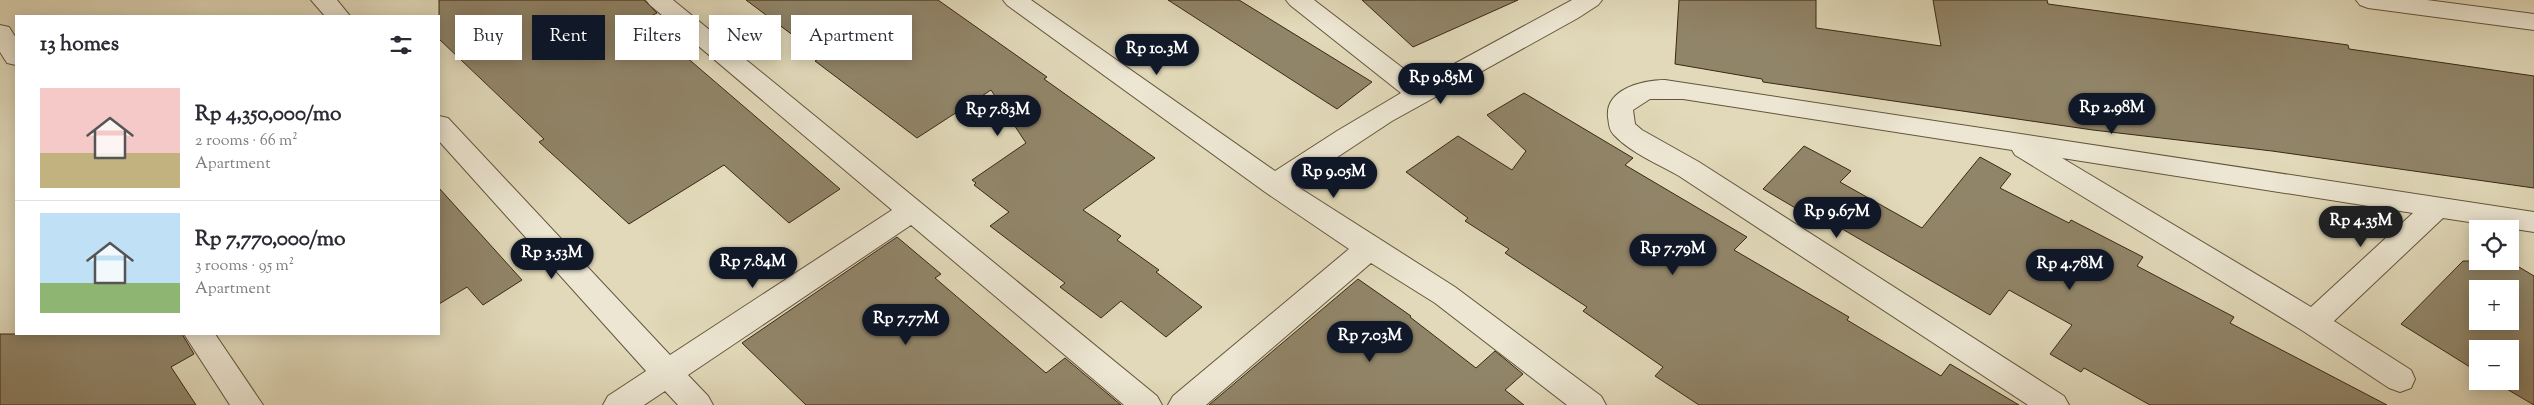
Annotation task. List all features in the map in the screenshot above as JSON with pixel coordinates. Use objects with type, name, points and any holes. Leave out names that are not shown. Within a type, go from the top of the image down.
[{"type":"street","points":[[323,0],[337,15]]},
{"type":"street","points":[[658,0],[1146,405]]},
{"type":"street","points":[[1015,0],[1275,185],[1369,248],[1445,295],[1590,405]]},
{"type":"street","points":[[1298,0],[1419,94]]},
{"type":"street","points":[[1275,185],[1328,149],[1419,94],[1590,0]]},
{"type":"street","points":[[2368,0],[2534,22]]},
{"type":"street","points":[[0,33],[15,56]]},
{"type":"street","points":[[2052,405],[1689,169],[1633,137],[1622,128],[1620,108],[1626,100],[1640,91],[1659,87],[2534,222]]},
{"type":"street","points":[[440,126],[697,405]]},
{"type":"street","points":[[2012,141],[2313,323],[2400,379]]},
{"type":"street","points":[[2313,323],[2439,206]]},
{"type":"street","points":[[619,405],[911,211]]},
{"type":"street","points":[[1184,405],[1369,248]]},
{"type":"street","points":[[200,335],[247,405]]},
{"type":"building","points":[[439,0],[644,0],[657,13],[653,15],[615,15],[615,60],[690,60],[840,189],[789,223],[724,165],[629,224],[539,142],[544,139],[461,60],[522,60],[522,15],[455,15],[455,54],[440,40]]},
{"type":"building","points":[[746,0],[938,0],[1047,77],[1044,79],[1155,158],[1083,210],[1121,236],[1117,240],[1159,270],[1156,272],[1202,307],[1166,337],[1121,301],[1101,318],[1060,287],[1065,283],[990,226],[1009,212],[974,185],[976,183],[972,180],[1026,143],[991,90],[917,138],[815,61],[912,60],[912,15],[791,15],[791,34],[781,26],[781,15],[766,15]]},
{"type":"building","points":[[1168,0],[1239,0],[1372,82],[1337,109]]},
{"type":"building","points":[[1362,0],[1518,0],[1413,47]]},
{"type":"building","points":[[1679,0],[1816,0],[1816,28],[1941,46],[1933,0],[2047,0],[2048,4],[2348,45],[2349,49],[2534,76],[2534,188],[2272,151],[2093,130],[1763,82],[1762,79],[1675,64]]},
{"type":"building","points":[[1524,93],[1633,158],[1625,165],[1747,237],[1734,250],[1849,317],[1847,320],[1941,376],[1950,364],[2019,405],[1699,405],[1655,376],[1663,367],[1583,311],[1587,307],[1505,253],[1509,249],[1465,221],[1468,218],[1406,172],[1458,136],[1512,170],[1526,151],[1487,115]]},
{"type":"building","points":[[1804,146],[1851,171],[1840,182],[1922,228],[1980,157],[2011,174],[2000,188],[2069,223],[2071,220],[2143,257],[2137,266],[2234,317],[2230,323],[2387,405],[2150,405],[2084,368],[2081,372],[2050,354],[2072,325],[2009,290],[1990,315],[1813,212],[1809,216],[1763,189]]},
{"type":"building","points":[[440,189],[522,280],[483,305],[467,287],[440,303]]},
{"type":"building","points":[[897,237],[941,274],[935,278],[1046,373],[1065,358],[1121,405],[806,405],[742,343]]},
{"type":"building","points":[[2463,261],[2469,261],[2469,270],[2519,270],[2519,267],[2534,276],[2534,405],[2508,390],[2519,390],[2519,340],[2469,340],[2469,366],[2401,324]]},
{"type":"building","points":[[1358,279],[1411,316],[1476,368],[1495,351],[1523,374],[1505,390],[1524,405],[1209,405]]},
{"type":"building","points":[[0,334],[183,335],[194,354],[171,367],[196,405],[0,405]]}]
